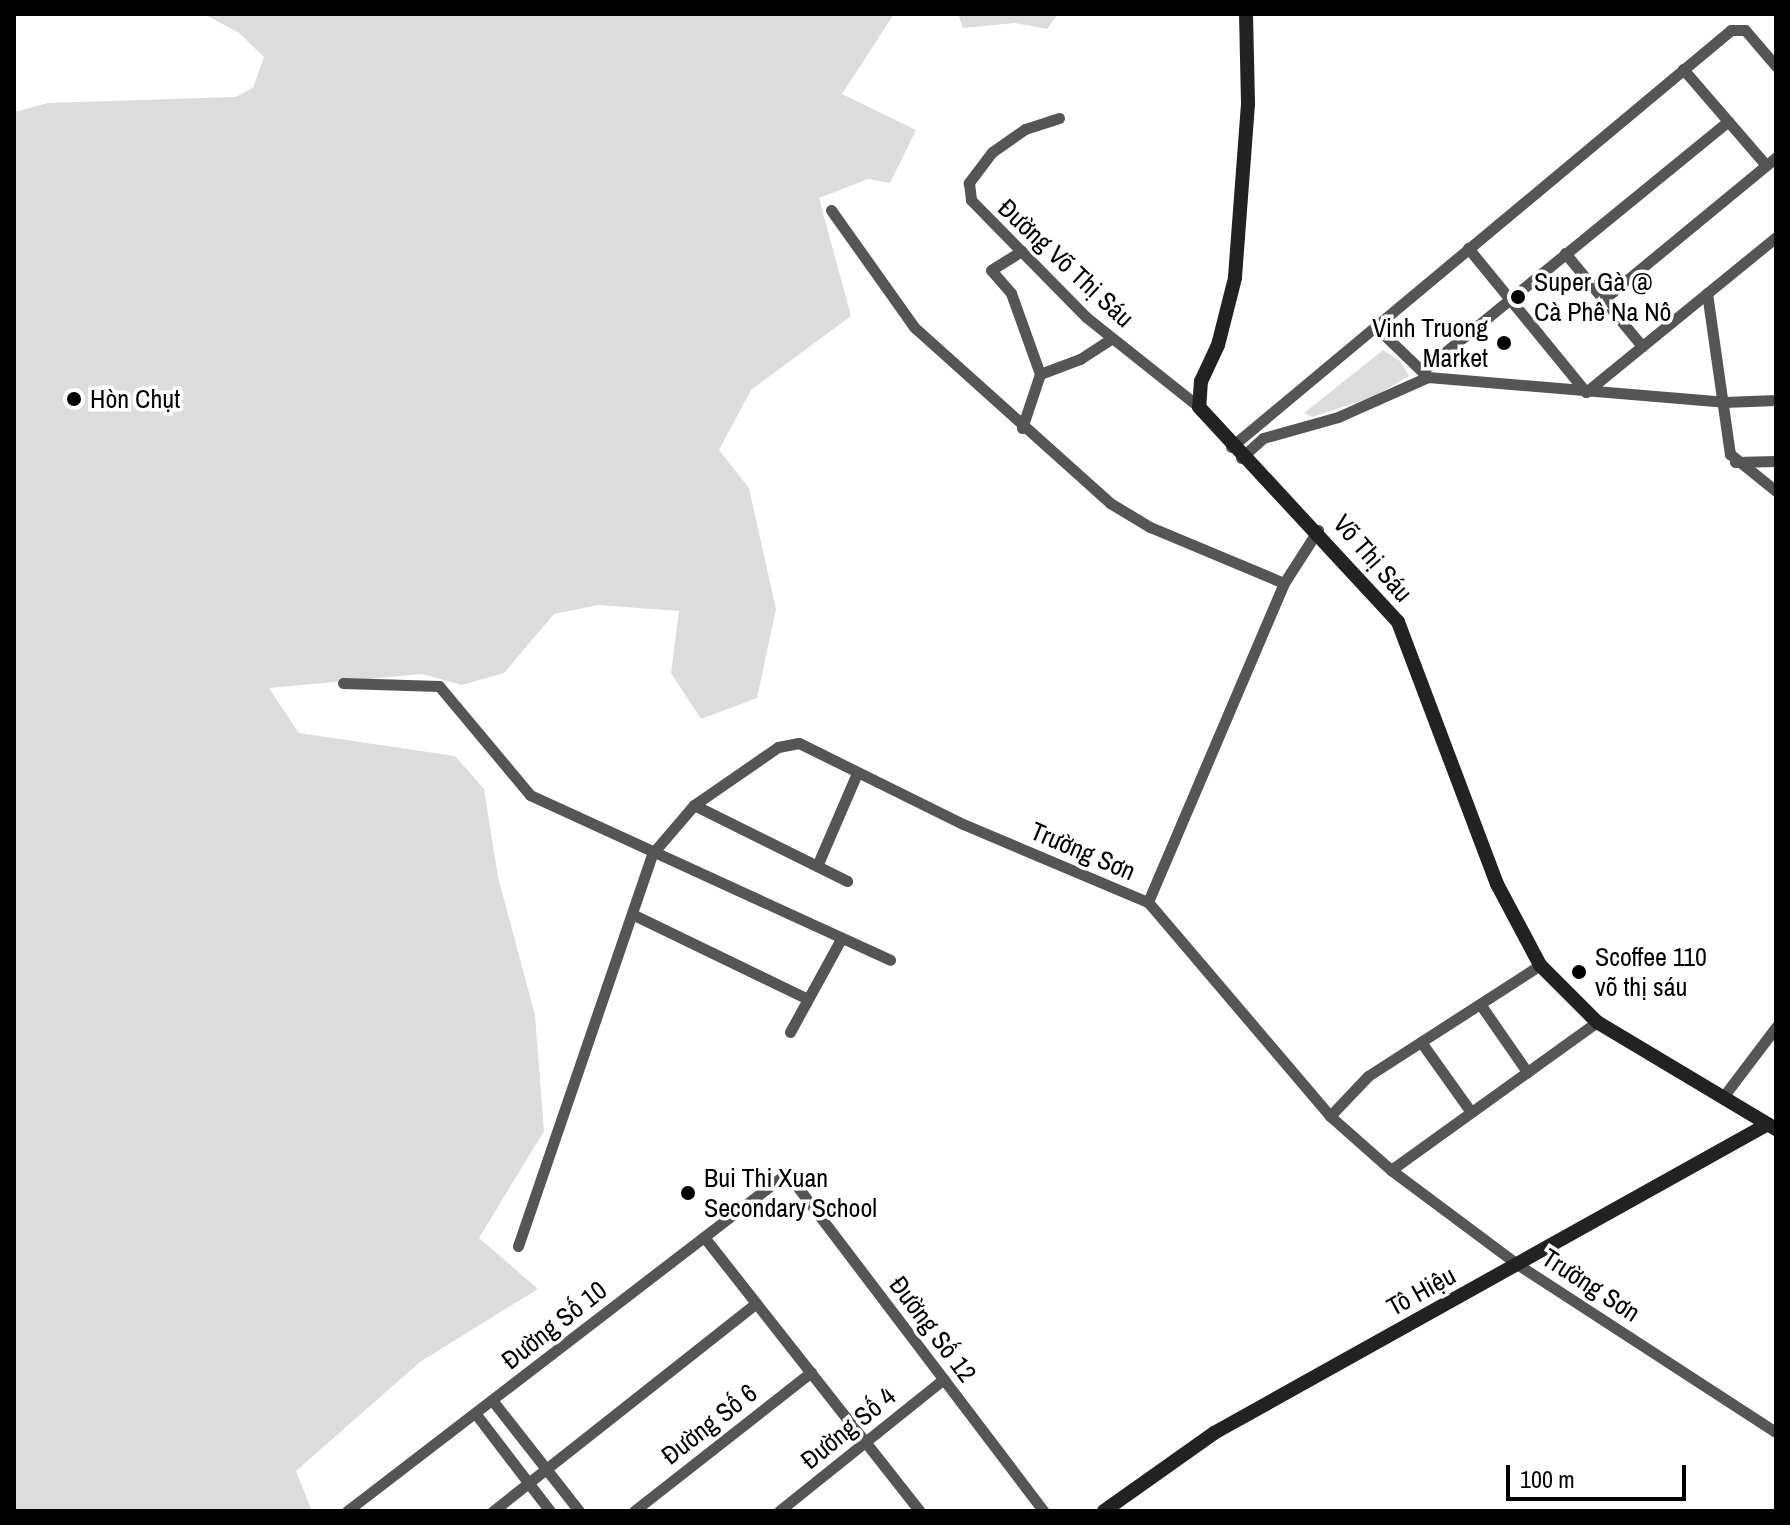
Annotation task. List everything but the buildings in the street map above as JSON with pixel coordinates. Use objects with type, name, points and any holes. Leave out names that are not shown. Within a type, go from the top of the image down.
[{"type":"main road","points":[[1199,407],[1201,381],[1218,345],[1235,278],[1248,104],[1246,14]]},
{"type":"main road","name":"Võ Thị Sáu","points":[[1199,407],[1236,452],[1318,530],[1398,622],[1497,884],[1540,965],[1597,1022],[1772,1126]]},
{"type":"main road","name":"Tô Hiệu","points":[[1104,1511],[1214,1433],[1772,1126]]},
{"type":"street","points":[[1236,452],[1375,326],[1683,69],[1739,28],[1776,66]]},
{"type":"street","points":[[1604,299],[1771,161],[1728,121],[1683,69]]},
{"type":"street","name":"Đường Võ Thị Sáu","points":[[1059,118],[1006,139],[969,183],[968,192],[981,213],[1112,338],[1199,407]]},
{"type":"street","points":[[1236,452],[1263,438],[1338,417],[1425,374],[1509,299],[1728,121]]},
{"type":"street","points":[[831,210],[914,327],[1022,428],[1127,515],[1284,583]]},
{"type":"street","points":[[1586,392],[1776,237]]},
{"type":"street","points":[[1468,248],[1586,392]]},
{"type":"street","points":[[1022,251],[991,270],[1011,293],[1040,374],[1022,428]]},
{"type":"street","points":[[1565,253],[1642,346]]},
{"type":"street","points":[[1707,293],[1735,462],[1776,491]]},
{"type":"street","points":[[1375,326],[1425,374],[1586,392],[1724,402],[1776,400]]},
{"type":"street","points":[[1040,374],[1080,359],[1112,338]]},
{"type":"street","points":[[1735,462],[1776,461]]},
{"type":"street","points":[[1148,902],[1284,583],[1318,530]]},
{"type":"street","points":[[343,683],[439,686],[519,787],[652,854],[890,960]]},
{"type":"street","name":"Trường Sơn","points":[[518,1246],[652,854],[694,805],[784,745],[799,743],[857,773],[1148,902],[1330,1116],[1391,1170],[1517,1264],[1776,1432]]},
{"type":"street","points":[[817,866],[857,773]]},
{"type":"street","points":[[694,805],[847,881]]},
{"type":"street","points":[[632,914],[808,999]]},
{"type":"street","points":[[790,1032],[841,939]]},
{"type":"street","points":[[1330,1116],[1368,1076],[1540,965]]},
{"type":"street","points":[[1480,1004],[1527,1072]]},
{"type":"street","points":[[1391,1170],[1597,1022]]},
{"type":"street","points":[[1723,1097],[1776,1027]]},
{"type":"street","points":[[1421,1042],[1471,1112]]},
{"type":"street","name":"Đường Số 10","points":[[349,1511],[787,1173]]},
{"type":"street","name":"Đường Số 12","points":[[787,1173],[1044,1511]]},
{"type":"street","points":[[704,1237],[920,1511]]},
{"type":"street","points":[[493,1511],[756,1303]]},
{"type":"street","name":"Đường Số 6","points":[[634,1511],[811,1372]]},
{"type":"street","name":"Đường Số 4","points":[[779,1511],[944,1379]]},
{"type":"street","points":[[492,1400],[579,1511]]},
{"type":"street","points":[[475,1413],[550,1511]]},
{"type":"shaded area","points":[[204,14],[894,14],[842,94],[916,130],[890,183],[868,179],[819,198],[851,316],[751,390],[719,450],[749,488],[776,609],[757,698],[701,719],[671,673],[679,611],[598,605],[554,614],[504,673],[462,685],[422,674],[269,688],[299,733],[455,756],[484,789],[498,877],[535,1015],[544,1131],[479,1238],[538,1289],[420,1362],[296,1471],[312,1511],[14,1511],[14,112],[48,103],[235,97],[253,88],[264,57],[239,33]]},
{"type":"shaded area","points":[[958,14],[1058,14],[1047,29],[1015,23],[963,28]]},
{"type":"shaded area","points":[[1383,350],[1400,361],[1409,376],[1373,397],[1312,417],[1304,413]]},
{"type":"place","name":"Super Gà @ Cà Phê Na Nô","points":[[1518,297]]},
{"type":"place","name":"Vinh Truong Market","points":[[1504,343]]},
{"type":"place","name":"Hòn Chụt","points":[[74,399]]},
{"type":"place","name":"Scoffee 110 võ thị sáu","points":[[1579,972]]},
{"type":"place","name":"Bui Thi Xuan Secondary School","points":[[688,1193]]}]
